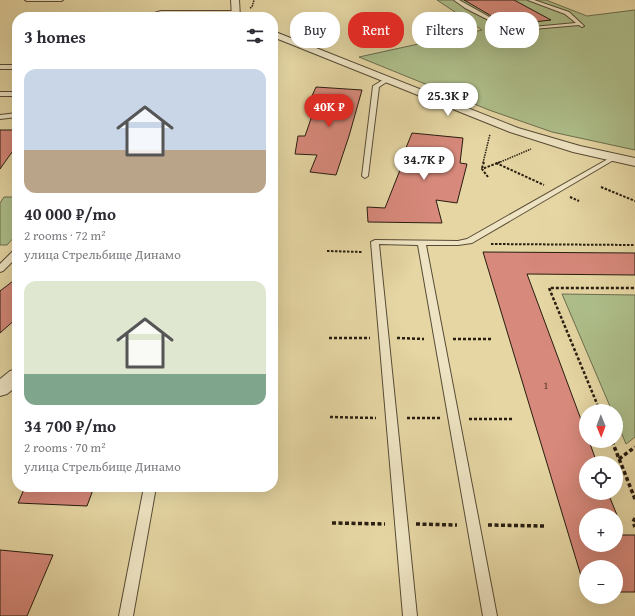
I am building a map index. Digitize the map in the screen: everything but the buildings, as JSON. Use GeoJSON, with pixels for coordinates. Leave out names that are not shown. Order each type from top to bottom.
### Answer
{"type":"FeatureCollection","features":[{"type":"Feature","properties":{"kind":"street"},"geometry":{"type":"LineString","coordinates":[[235,0],[236,12]]}},
{"type":"Feature","properties":{"kind":"street"},"geometry":{"type":"LineString","coordinates":[[278,36],[514,130],[545,140],[635,162]]}},
{"type":"Feature","properties":{"kind":"street"},"geometry":{"type":"LineString","coordinates":[[0,389],[12,380]]}},
{"type":"Feature","properties":{"kind":"lane"},"geometry":{"type":"LineString","coordinates":[[27,0],[62,0]]}},
{"type":"Feature","properties":{"kind":"lane"},"geometry":{"type":"LineString","coordinates":[[456,0],[466,7],[510,30],[582,26],[567,13],[530,0]]}},
{"type":"Feature","properties":{"kind":"lane"},"geometry":{"type":"LineString","coordinates":[[0,68],[12,67]]}},
{"type":"Feature","properties":{"kind":"lane"},"geometry":{"type":"LineString","coordinates":[[365,176],[376,86],[386,80]]}},
{"type":"Feature","properties":{"kind":"lane"},"geometry":{"type":"LineString","coordinates":[[0,94],[12,94]]}},
{"type":"Feature","properties":{"kind":"lane"},"geometry":{"type":"LineString","coordinates":[[0,117],[12,116]]}},
{"type":"Feature","properties":{"kind":"lane"},"geometry":{"type":"LineString","coordinates":[[410,616],[376,242],[469,241],[615,158]]}},
{"type":"Feature","properties":{"kind":"lane"},"geometry":{"type":"LineString","coordinates":[[421,242],[490,616]]}},
{"type":"Feature","properties":{"kind":"lane"},"geometry":{"type":"LineString","coordinates":[[0,269],[12,257]]}},
{"type":"Feature","properties":{"kind":"lane"},"geometry":{"type":"LineString","coordinates":[[126,616],[149,492]]}},
{"type":"Feature","properties":{"kind":"path"},"geometry":{"type":"LineString","coordinates":[[488,177],[482,169],[491,130]]}},
{"type":"Feature","properties":{"kind":"path"},"geometry":{"type":"LineString","coordinates":[[482,169],[537,147]]}},
{"type":"Feature","properties":{"kind":"path"},"geometry":{"type":"LineString","coordinates":[[496,163],[578,201]]}},
{"type":"Feature","properties":{"kind":"path"},"geometry":{"type":"LineString","coordinates":[[601,187],[635,202]]}},
{"type":"Feature","properties":{"kind":"path"},"geometry":{"type":"LineString","coordinates":[[489,244],[635,245]]}},
{"type":"Feature","properties":{"kind":"path"},"geometry":{"type":"LineString","coordinates":[[597,404],[550,288],[635,288]]}},
{"type":"Feature","properties":{"kind":"path"},"geometry":{"type":"LineString","coordinates":[[329,338],[493,339]]}},
{"type":"Feature","properties":{"kind":"path"},"geometry":{"type":"LineString","coordinates":[[330,417],[514,419]]}},
{"type":"Feature","properties":{"kind":"path"},"geometry":{"type":"LineString","coordinates":[[623,456],[635,447]]}},
{"type":"Feature","properties":{"kind":"path"},"geometry":{"type":"LineString","coordinates":[[623,469],[635,499]]}},
{"type":"Feature","properties":{"kind":"path"},"geometry":{"type":"LineString","coordinates":[[635,518],[633,522],[635,527]]}},
{"type":"Feature","properties":{"kind":"path"},"geometry":{"type":"LineString","coordinates":[[332,523],[544,526]]}},
{"type":"Feature","properties":{"kind":"green space"},"geometry":{"type":"Polygon","coordinates":[[[437,0],[546,0],[587,16],[635,10],[635,150],[552,132],[489,110],[359,57],[412,45],[412,48],[477,48],[477,31],[482,30],[477,27],[477,12],[455,12],[437,0]]]}},
{"type":"Feature","properties":{"kind":"green space"},"geometry":{"type":"Polygon","coordinates":[[[4,197],[12,197],[12,240],[7,245],[0,245],[0,203],[4,197]]]}},
{"type":"Feature","properties":{"kind":"green space"},"geometry":{"type":"Polygon","coordinates":[[[562,294],[635,295],[635,437],[626,444],[623,437],[623,404],[609,404],[562,294]]]}}]}
